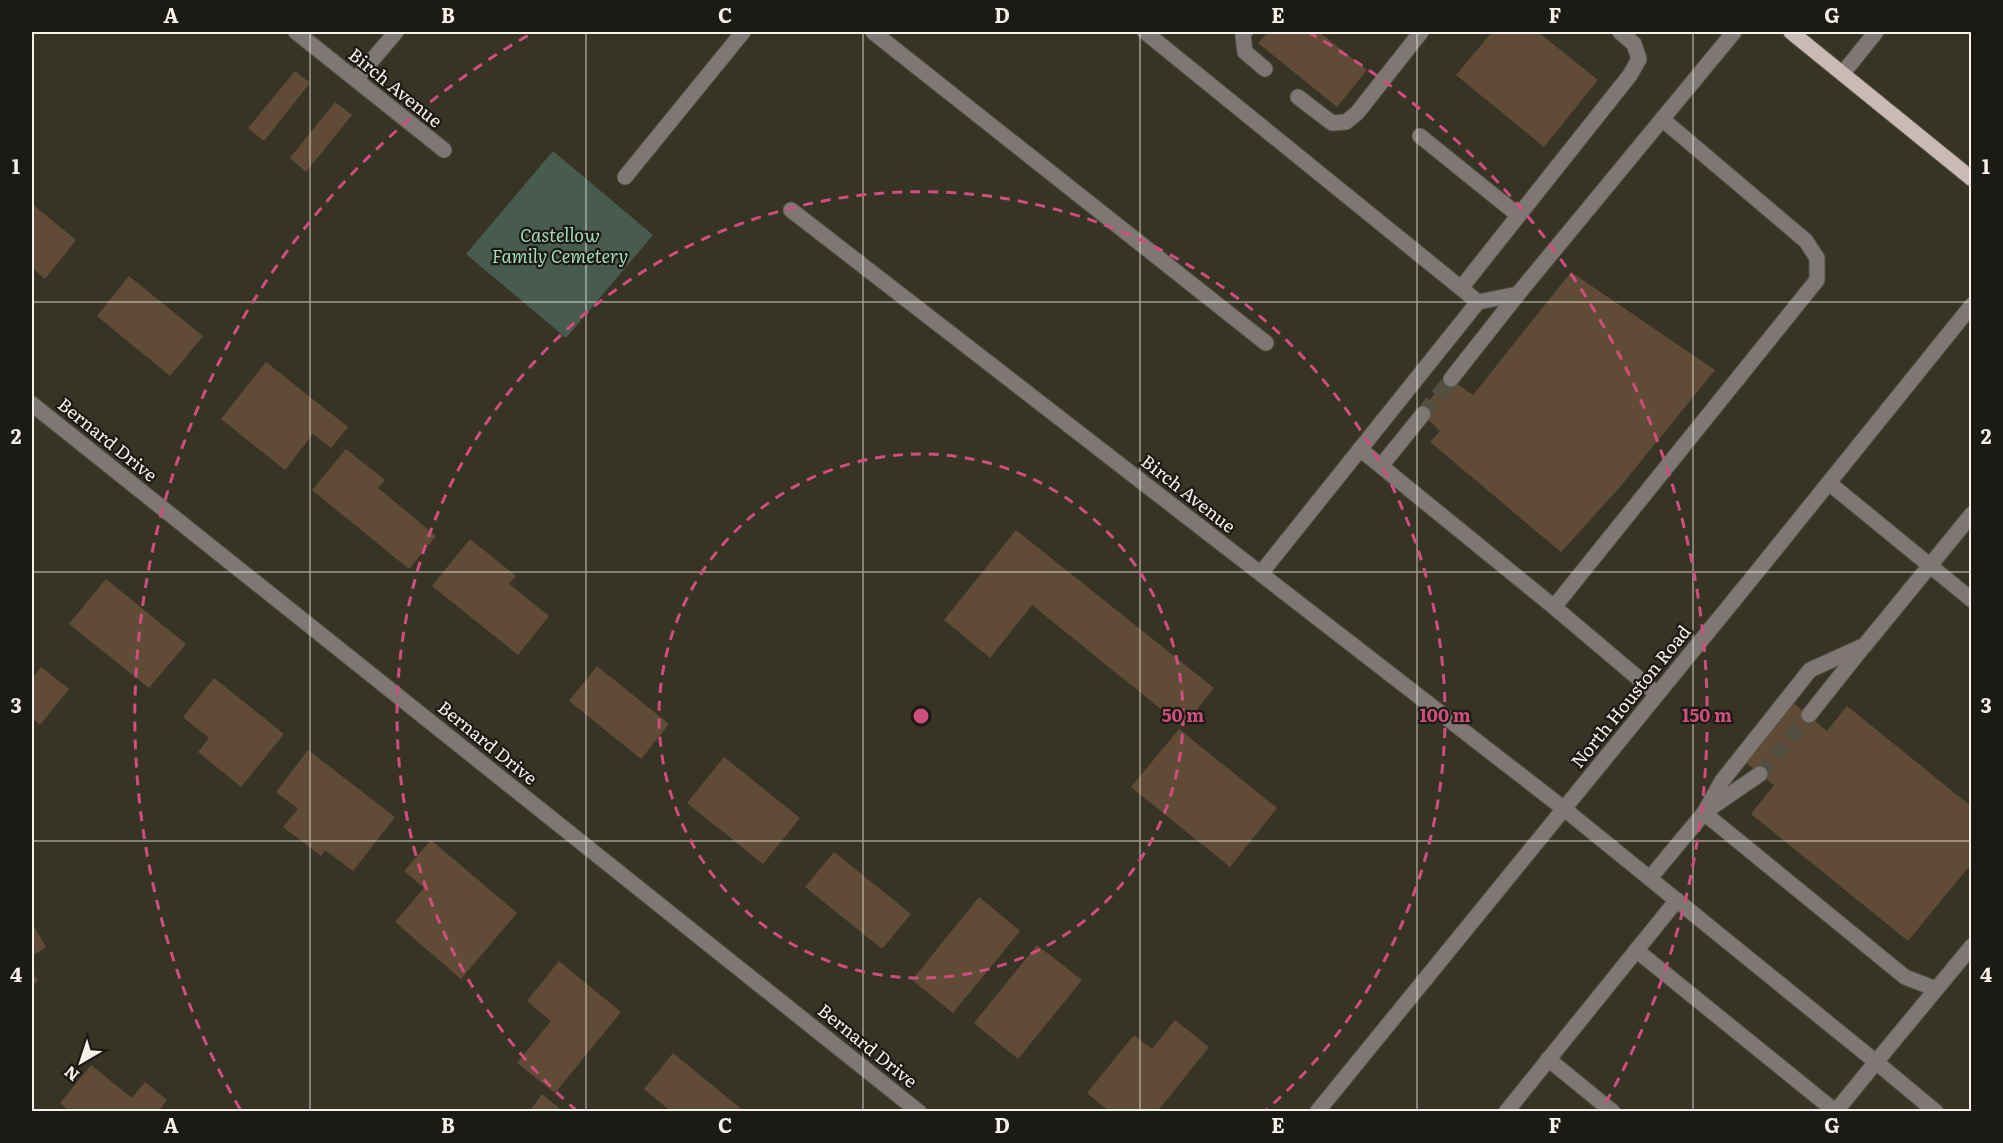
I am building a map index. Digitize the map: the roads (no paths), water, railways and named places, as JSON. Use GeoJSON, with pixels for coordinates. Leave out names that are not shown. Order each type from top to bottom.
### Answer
{"type":"FeatureCollection","features":[{"type":"Feature","properties":{"kind":"main road"},"geometry":{"type":"LineString","coordinates":[[1791,32],[1971,179]]}},
{"type":"Feature","properties":{"kind":"street","name":"Birch Avenue"},"geometry":{"type":"LineString","coordinates":[[296,32],[444,150]]}},
{"type":"Feature","properties":{"kind":"street"},"geometry":{"type":"LineString","coordinates":[[356,80],[396,32]]}},
{"type":"Feature","properties":{"kind":"street"},"geometry":{"type":"LineString","coordinates":[[625,177],[743,32]]}},
{"type":"Feature","properties":{"kind":"street"},"geometry":{"type":"LineString","coordinates":[[873,32],[1266,343]]}},
{"type":"Feature","properties":{"kind":"street"},"geometry":{"type":"LineString","coordinates":[[1146,32],[1478,302]]}},
{"type":"Feature","properties":{"kind":"street"},"geometry":{"type":"LineString","coordinates":[[1245,32],[1243,36],[1245,52],[1265,69]]}},
{"type":"Feature","properties":{"kind":"street"},"geometry":{"type":"LineString","coordinates":[[1298,97],[1332,123],[1346,122],[1357,113],[1421,32]]}},
{"type":"Feature","properties":{"kind":"street"},"geometry":{"type":"LineString","coordinates":[[1461,288],[1630,75],[1639,59],[1634,44],[1620,32]]}},
{"type":"Feature","properties":{"kind":"street"},"geometry":{"type":"LineString","coordinates":[[1451,379],[1518,294],[1734,32]]}},
{"type":"Feature","properties":{"kind":"street"},"geometry":{"type":"LineString","coordinates":[[1843,73],[1876,32]]}},
{"type":"Feature","properties":{"kind":"street"},"geometry":{"type":"LineString","coordinates":[[1554,607],[1816,280],[1817,258],[1806,241],[1662,119]]}},
{"type":"Feature","properties":{"kind":"street"},"geometry":{"type":"LineString","coordinates":[[1420,136],[1518,215]]}},
{"type":"Feature","properties":{"kind":"street","name":"Birch Avenue"},"geometry":{"type":"LineString","coordinates":[[791,210],[1563,808],[1936,1112]]}},
{"type":"Feature","properties":{"kind":"street"},"geometry":{"type":"LineString","coordinates":[[1261,573],[1478,302],[1518,294]]}},
{"type":"Feature","properties":{"kind":"street","name":"North Houston Road"},"geometry":{"type":"LineString","coordinates":[[1317,1112],[1971,305]]}},
{"type":"Feature","properties":{"kind":"street","name":"Bernard Drive"},"geometry":{"type":"LineString","coordinates":[[32,404],[919,1112]]}},
{"type":"Feature","properties":{"kind":"street"},"geometry":{"type":"LineString","coordinates":[[1381,466],[1423,414]]}},
{"type":"Feature","properties":{"kind":"street"},"geometry":{"type":"LineString","coordinates":[[1360,449],[1657,694]]}},
{"type":"Feature","properties":{"kind":"street"},"geometry":{"type":"LineString","coordinates":[[1829,483],[1971,600]]}},
{"type":"Feature","properties":{"kind":"street"},"geometry":{"type":"LineString","coordinates":[[1809,715],[1971,514]]}},
{"type":"Feature","properties":{"kind":"street"},"geometry":{"type":"LineString","coordinates":[[1650,878],[1704,813],[1722,781],[1810,670],[1865,645]]}},
{"type":"Feature","properties":{"kind":"street"},"geometry":{"type":"LineString","coordinates":[[1704,813],[1760,774]]}},
{"type":"Feature","properties":{"kind":"street"},"geometry":{"type":"LineString","coordinates":[[1704,813],[1905,977],[1936,988]]}},
{"type":"Feature","properties":{"kind":"street"},"geometry":{"type":"LineString","coordinates":[[1506,1112],[1677,900]]}},
{"type":"Feature","properties":{"kind":"street"},"geometry":{"type":"LineString","coordinates":[[1636,950],[1836,1111],[1971,946]]}},
{"type":"Feature","properties":{"kind":"street"},"geometry":{"type":"LineString","coordinates":[[1548,1059],[1613,1112]]}},
{"type":"Feature","properties":{"kind":"tunnel"},"geometry":{"type":"LineString","coordinates":[[1423,414],[1451,379]]}},
{"type":"Feature","properties":{"kind":"tunnel"},"geometry":{"type":"LineString","coordinates":[[1760,774],[1809,715]]}},
{"type":"Feature","properties":{"kind":"park label","name":"Castellow Family Cemetery"},"geometry":{"type":"Point","coordinates":[560,244]}}]}
